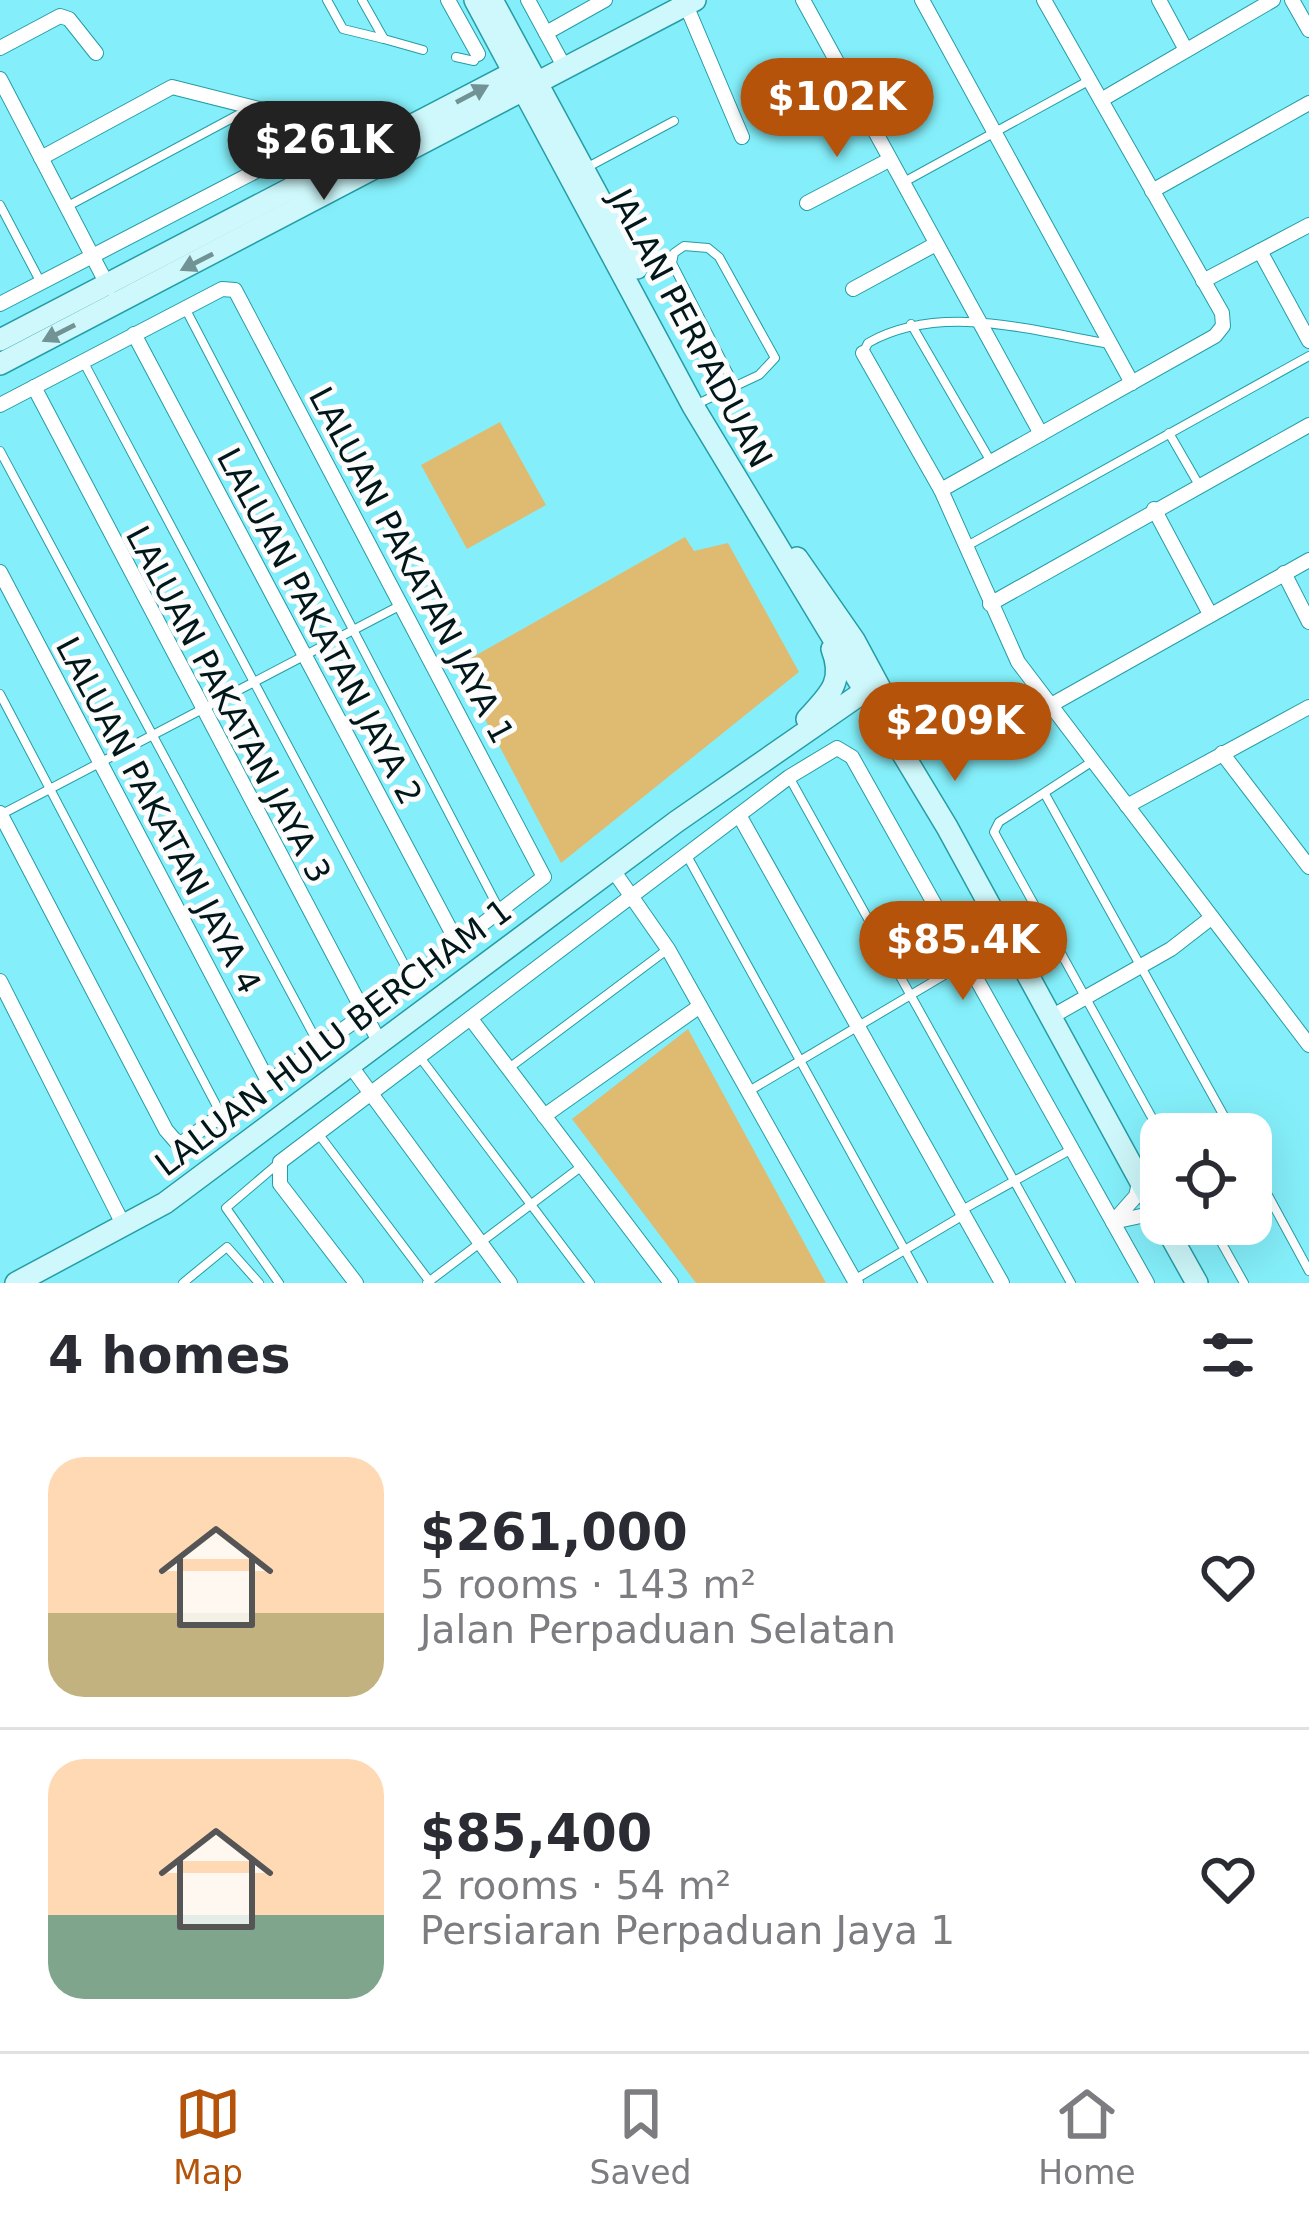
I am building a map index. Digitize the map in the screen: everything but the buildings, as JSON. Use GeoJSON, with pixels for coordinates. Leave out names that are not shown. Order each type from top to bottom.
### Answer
{"type":"FeatureCollection","features":[{"type":"Feature","properties":{"kind":"street"},"geometry":{"type":"LineString","coordinates":[[448,0],[478,54]]}},
{"type":"Feature","properties":{"kind":"street","name":"JALAN PERPADUAN"},"geometry":{"type":"LineString","coordinates":[[475,0],[527,78]]}},
{"type":"Feature","properties":{"kind":"street","name":"JALAN PERPADUAN"},"geometry":{"type":"LineString","coordinates":[[492,0],[627,279],[864,684]]}},
{"type":"Feature","properties":{"kind":"street"},"geometry":{"type":"LineString","coordinates":[[528,0],[566,70]]}},
{"type":"Feature","properties":{"kind":"street"},"geometry":{"type":"LineString","coordinates":[[803,0],[1041,434]]}},
{"type":"Feature","properties":{"kind":"street"},"geometry":{"type":"LineString","coordinates":[[922,0],[1132,383]]}},
{"type":"Feature","properties":{"kind":"street"},"geometry":{"type":"LineString","coordinates":[[941,490],[1220,332],[1224,319],[1044,0]]}},
{"type":"Feature","properties":{"kind":"street"},"geometry":{"type":"LineString","coordinates":[[1159,0],[1186,50]]}},
{"type":"Feature","properties":{"kind":"street"},"geometry":{"type":"LineString","coordinates":[[1101,100],[1273,0]]}},
{"type":"Feature","properties":{"kind":"street"},"geometry":{"type":"LineString","coordinates":[[1292,0],[1309,30]]}},
{"type":"Feature","properties":{"kind":"street"},"geometry":{"type":"LineString","coordinates":[[546,33],[600,1]]}},
{"type":"Feature","properties":{"kind":"street"},"geometry":{"type":"LineString","coordinates":[[0,364],[112,294],[527,78],[566,70],[690,3],[742,137]]}},
{"type":"Feature","properties":{"kind":"street"},"geometry":{"type":"LineString","coordinates":[[0,48],[60,16],[96,53]]}},
{"type":"Feature","properties":{"kind":"street"},"geometry":{"type":"LineString","coordinates":[[527,78],[625,244],[700,403]]}},
{"type":"Feature","properties":{"kind":"street"},"geometry":{"type":"LineString","coordinates":[[0,79],[112,294]]}},
{"type":"Feature","properties":{"kind":"street"},"geometry":{"type":"LineString","coordinates":[[0,304],[312,142],[318,130],[308,121],[172,87],[41,158]]}},
{"type":"Feature","properties":{"kind":"street"},"geometry":{"type":"LineString","coordinates":[[1152,190],[1309,103]]}},
{"type":"Feature","properties":{"kind":"street"},"geometry":{"type":"LineString","coordinates":[[807,203],[889,160]]}},
{"type":"Feature","properties":{"kind":"street"},"geometry":{"type":"LineString","coordinates":[[1203,281],[1309,225]]}},
{"type":"Feature","properties":{"kind":"street"},"geometry":{"type":"LineString","coordinates":[[625,244],[632,267],[627,279]]}},
{"type":"Feature","properties":{"kind":"street"},"geometry":{"type":"LineString","coordinates":[[853,289],[936,244]]}},
{"type":"Feature","properties":{"kind":"street"},"geometry":{"type":"LineString","coordinates":[[1260,251],[1309,341]]}},
{"type":"Feature","properties":{"kind":"street","name":"LALUAN PAKATAN JAYA 1"},"geometry":{"type":"LineString","coordinates":[[184,308],[226,287],[235,290],[527,839],[544,877],[501,912]]}},
{"type":"Feature","properties":{"kind":"street"},"geometry":{"type":"LineString","coordinates":[[0,340],[112,294]]}},
{"type":"Feature","properties":{"kind":"street"},"geometry":{"type":"LineString","coordinates":[[0,405],[184,308]]}},
{"type":"Feature","properties":{"kind":"street","name":"LALUAN PAKATAN JAYA 2"},"geometry":{"type":"LineString","coordinates":[[134,334],[458,944]]}},
{"type":"Feature","properties":{"kind":"street"},"geometry":{"type":"LineString","coordinates":[[863,353],[941,490],[1004,638],[1309,1045]]}},
{"type":"Feature","properties":{"kind":"street","name":"LALUAN PAKATAN JAYA 3"},"geometry":{"type":"LineString","coordinates":[[34,387],[380,1043]]}},
{"type":"Feature","properties":{"kind":"street"},"geometry":{"type":"LineString","coordinates":[[990,604],[1309,425]]}},
{"type":"Feature","properties":{"kind":"street"},"geometry":{"type":"LineString","coordinates":[[1154,509],[1210,614]]}},
{"type":"Feature","properties":{"kind":"street"},"geometry":{"type":"LineString","coordinates":[[1051,705],[1309,560]]}},
{"type":"Feature","properties":{"kind":"street","name":"LALUAN PAKATAN JAYA 4"},"geometry":{"type":"LineString","coordinates":[[0,572],[269,1083]]}},
{"type":"Feature","properties":{"kind":"street"},"geometry":{"type":"LineString","coordinates":[[1284,573],[1309,622]]}},
{"type":"Feature","properties":{"kind":"street"},"geometry":{"type":"LineString","coordinates":[[804,582],[854,640],[1139,1179],[1136,1196],[1113,1222]]}},
{"type":"Feature","properties":{"kind":"street"},"geometry":{"type":"LineString","coordinates":[[804,582],[838,666],[835,689],[804,728]]}},
{"type":"Feature","properties":{"kind":"street"},"geometry":{"type":"LineString","coordinates":[[864,684],[900,725]]}},
{"type":"Feature","properties":{"kind":"street"},"geometry":{"type":"LineString","coordinates":[[864,684],[994,906]]}},
{"type":"Feature","properties":{"kind":"street","name":"LALUAN HULU BERCHAM 1"},"geometry":{"type":"LineString","coordinates":[[16,1283],[165,1204],[864,684]]}},
{"type":"Feature","properties":{"kind":"street"},"geometry":{"type":"LineString","coordinates":[[1127,806],[1309,707]]}},
{"type":"Feature","properties":{"kind":"street"},"geometry":{"type":"LineString","coordinates":[[804,728],[847,714],[868,715],[880,722],[917,776]]}},
{"type":"Feature","properties":{"kind":"street"},"geometry":{"type":"LineString","coordinates":[[356,1283],[278,1178],[280,1162],[831,748],[849,752],[1147,1283]]}},
{"type":"Feature","properties":{"kind":"street"},"geometry":{"type":"LineString","coordinates":[[1222,753],[1309,867]]}},
{"type":"Feature","properties":{"kind":"street"},"geometry":{"type":"LineString","coordinates":[[0,813],[166,1130],[174,1142],[184,1144],[501,912]]}},
{"type":"Feature","properties":{"kind":"street"},"geometry":{"type":"LineString","coordinates":[[739,815],[1002,1283]]}},
{"type":"Feature","properties":{"kind":"street"},"geometry":{"type":"LineString","coordinates":[[613,869],[668,949],[855,1282]]}},
{"type":"Feature","properties":{"kind":"street"},"geometry":{"type":"LineString","coordinates":[[951,929],[994,906]]}},
{"type":"Feature","properties":{"kind":"street"},"geometry":{"type":"LineString","coordinates":[[1054,1016],[1139,968],[1211,919]]}},
{"type":"Feature","properties":{"kind":"street"},"geometry":{"type":"LineString","coordinates":[[0,981],[124,1226]]}},
{"type":"Feature","properties":{"kind":"street"},"geometry":{"type":"LineString","coordinates":[[544,1116],[700,1006]]}},
{"type":"Feature","properties":{"kind":"street"},"geometry":{"type":"LineString","coordinates":[[1054,1016],[1140,1166]]}},
{"type":"Feature","properties":{"kind":"street"},"geometry":{"type":"LineString","coordinates":[[471,1019],[670,1283]]}},
{"type":"Feature","properties":{"kind":"street"},"geometry":{"type":"LineString","coordinates":[[350,1065],[510,1283]]}},
{"type":"Feature","properties":{"kind":"street"},"geometry":{"type":"LineString","coordinates":[[1113,1222],[1140,1216]]}},
{"type":"Feature","properties":{"kind":"street"},"geometry":{"type":"LineString","coordinates":[[1179,1245],[1201,1283]]}},
{"type":"Feature","properties":{"kind":"lane"},"geometry":{"type":"LineString","coordinates":[[327,0],[343,29],[422,50]]}},
{"type":"Feature","properties":{"kind":"lane"},"geometry":{"type":"LineString","coordinates":[[362,0],[384,39]]}},
{"type":"Feature","properties":{"kind":"lane"},"geometry":{"type":"LineString","coordinates":[[456,57],[474,61],[478,54]]}},
{"type":"Feature","properties":{"kind":"lane"},"geometry":{"type":"LineString","coordinates":[[902,183],[1090,80]]}},
{"type":"Feature","properties":{"kind":"lane"},"geometry":{"type":"LineString","coordinates":[[67,206],[253,107]]}},
{"type":"Feature","properties":{"kind":"lane"},"geometry":{"type":"LineString","coordinates":[[584,168],[674,121]]}},
{"type":"Feature","properties":{"kind":"lane"},"geometry":{"type":"LineString","coordinates":[[0,205],[41,282]]}},
{"type":"Feature","properties":{"kind":"lane"},"geometry":{"type":"LineString","coordinates":[[700,403],[773,365],[773,353],[719,257],[708,248],[684,246],[674,253],[672,263],[734,384]]}},
{"type":"Feature","properties":{"kind":"lane"},"geometry":{"type":"LineString","coordinates":[[184,308],[501,912]]}},
{"type":"Feature","properties":{"kind":"lane"},"geometry":{"type":"LineString","coordinates":[[863,353],[868,343],[911,325],[980,322],[1111,344]]}},
{"type":"Feature","properties":{"kind":"lane"},"geometry":{"type":"LineString","coordinates":[[911,325],[991,461]]}},
{"type":"Feature","properties":{"kind":"lane"},"geometry":{"type":"LineString","coordinates":[[966,547],[1309,356]]}},
{"type":"Feature","properties":{"kind":"lane"},"geometry":{"type":"LineString","coordinates":[[83,361],[411,979]]}},
{"type":"Feature","properties":{"kind":"lane"},"geometry":{"type":"LineString","coordinates":[[1169,433],[1199,485]]}},
{"type":"Feature","properties":{"kind":"lane"},"geometry":{"type":"LineString","coordinates":[[0,452],[320,1046]]}},
{"type":"Feature","properties":{"kind":"lane"},"geometry":{"type":"LineString","coordinates":[[0,813],[403,604]]}},
{"type":"Feature","properties":{"kind":"lane"},"geometry":{"type":"LineString","coordinates":[[0,694],[222,1118]]}},
{"type":"Feature","properties":{"kind":"lane"},"geometry":{"type":"LineString","coordinates":[[1093,761],[1046,796],[999,822],[994,832],[1149,1113]]}},
{"type":"Feature","properties":{"kind":"lane"},"geometry":{"type":"LineString","coordinates":[[789,777],[1071,1283]]}},
{"type":"Feature","properties":{"kind":"lane"},"geometry":{"type":"LineString","coordinates":[[1046,796],[1222,1113]]}},
{"type":"Feature","properties":{"kind":"lane"},"geometry":{"type":"LineString","coordinates":[[686,854],[923,1283]]}},
{"type":"Feature","properties":{"kind":"lane"},"geometry":{"type":"LineString","coordinates":[[508,1070],[668,949]]}},
{"type":"Feature","properties":{"kind":"lane"},"geometry":{"type":"LineString","coordinates":[[748,1092],[968,961]]}},
{"type":"Feature","properties":{"kind":"lane"},"geometry":{"type":"LineString","coordinates":[[419,1056],[590,1283]]}},
{"type":"Feature","properties":{"kind":"lane"},"geometry":{"type":"LineString","coordinates":[[317,1132],[429,1282],[582,1166]]}},
{"type":"Feature","properties":{"kind":"lane"},"geometry":{"type":"LineString","coordinates":[[855,1282],[1072,1149]]}},
{"type":"Feature","properties":{"kind":"lane"},"geometry":{"type":"LineString","coordinates":[[279,1283],[229,1217],[230,1200],[280,1162]]}},
{"type":"Feature","properties":{"kind":"lane"},"geometry":{"type":"LineString","coordinates":[[1272,1203],[1309,1271]]}},
{"type":"Feature","properties":{"kind":"lane"},"geometry":{"type":"LineString","coordinates":[[1223,1245],[1244,1283]]}},
{"type":"Feature","properties":{"kind":"lane"},"geometry":{"type":"LineString","coordinates":[[183,1283],[226,1247],[259,1283]]}},
{"type":"Feature","properties":{"kind":"shaded area"},"geometry":{"type":"Polygon","coordinates":[[[500,422],[546,505],[467,549],[421,465],[500,422]]]}},
{"type":"Feature","properties":{"kind":"shaded area"},"geometry":{"type":"Polygon","coordinates":[[[685,537],[694,551],[728,543],[799,672],[561,863],[457,666],[685,537]]]}},
{"type":"Feature","properties":{"kind":"shaded area"},"geometry":{"type":"Polygon","coordinates":[[[688,1029],[826,1283],[696,1283],[572,1119],[688,1029]]]}}]}
